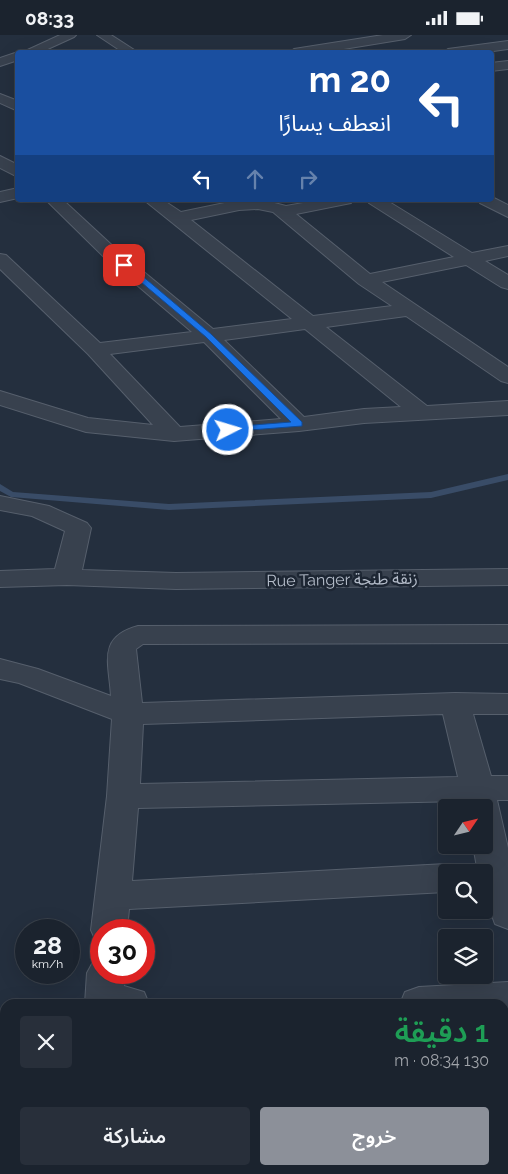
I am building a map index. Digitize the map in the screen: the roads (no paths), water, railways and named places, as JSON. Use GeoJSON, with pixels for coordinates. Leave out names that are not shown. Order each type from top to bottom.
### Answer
{"type":"FeatureCollection","features":[{"type":"Feature","properties":{"kind":"street"},"geometry":{"type":"LineString","coordinates":[[51,49],[70,35]]}},
{"type":"Feature","properties":{"kind":"street"},"geometry":{"type":"LineString","coordinates":[[103,35],[129,50]]}},
{"type":"Feature","properties":{"kind":"street"},"geometry":{"type":"LineString","coordinates":[[312,50],[405,35]]}},
{"type":"Feature","properties":{"kind":"street"},"geometry":{"type":"LineString","coordinates":[[490,35],[508,44]]}},
{"type":"Feature","properties":{"kind":"street"},"geometry":{"type":"LineString","coordinates":[[468,50],[508,44]]}},
{"type":"Feature","properties":{"kind":"street"},"geometry":{"type":"LineString","coordinates":[[2,60],[15,57]]}},
{"type":"Feature","properties":{"kind":"street"},"geometry":{"type":"LineString","coordinates":[[494,67],[508,65]]}},
{"type":"Feature","properties":{"kind":"street"},"geometry":{"type":"LineString","coordinates":[[3,92],[15,104]]}},
{"type":"Feature","properties":{"kind":"street"},"geometry":{"type":"LineString","coordinates":[[0,109],[15,107]]}},
{"type":"Feature","properties":{"kind":"street"},"geometry":{"type":"LineString","coordinates":[[0,155],[15,152]]}},
{"type":"Feature","properties":{"kind":"street"},"geometry":{"type":"LineString","coordinates":[[0,161],[15,170]]}},
{"type":"Feature","properties":{"kind":"street"},"geometry":{"type":"LineString","coordinates":[[0,197],[15,194]]}},
{"type":"Feature","properties":{"kind":"street"},"geometry":{"type":"LineString","coordinates":[[56,202],[110,253],[208,336],[299,424]]}},
{"type":"Feature","properties":{"kind":"street"},"geometry":{"type":"LineString","coordinates":[[155,202],[178,218],[422,413]]}},
{"type":"Feature","properties":{"kind":"street"},"geometry":{"type":"LineString","coordinates":[[283,212],[335,202]]}},
{"type":"Feature","properties":{"kind":"street"},"geometry":{"type":"LineString","coordinates":[[378,202],[508,283]]}},
{"type":"Feature","properties":{"kind":"street"},"geometry":{"type":"LineString","coordinates":[[490,202],[508,212]]}},
{"type":"Feature","properties":{"kind":"street"},"geometry":{"type":"LineString","coordinates":[[178,218],[239,205],[267,205],[278,208],[366,280],[508,377]]}},
{"type":"Feature","properties":{"kind":"street"},"geometry":{"type":"LineString","coordinates":[[366,280],[508,251]]}},
{"type":"Feature","properties":{"kind":"street"},"geometry":{"type":"LineString","coordinates":[[0,259],[96,350],[174,434]]}},
{"type":"Feature","properties":{"kind":"street"},"geometry":{"type":"LineString","coordinates":[[96,350],[410,310]]}},
{"type":"Feature","properties":{"kind":"street"},"geometry":{"type":"LineString","coordinates":[[0,397],[86,425],[174,434],[299,424],[364,416],[508,408]]}},
{"type":"Feature","properties":{"kind":"street"},"geometry":{"type":"LineString","coordinates":[[0,503],[52,513],[78,528],[67,577]]}},
{"type":"Feature","properties":{"kind":"street","name":"Rue Tanger زنقة طنجة"},"geometry":{"type":"LineString","coordinates":[[0,579],[67,577],[176,581],[508,577]]}},
{"type":"Feature","properties":{"kind":"street"},"geometry":{"type":"LineString","coordinates":[[110,919],[123,796],[128,714],[122,649],[128,640],[138,635],[508,635]]}},
{"type":"Feature","properties":{"kind":"street"},"geometry":{"type":"LineString","coordinates":[[0,669],[28,676],[128,714],[455,703],[508,704]]}},
{"type":"Feature","properties":{"kind":"street"},"geometry":{"type":"LineString","coordinates":[[123,796],[488,799],[455,703]]}},
{"type":"Feature","properties":{"kind":"street"},"geometry":{"type":"LineString","coordinates":[[493,846],[496,875],[508,914]]}},
{"type":"Feature","properties":{"kind":"street"},"geometry":{"type":"LineString","coordinates":[[112,896],[438,877]]}},
{"type":"Feature","properties":{"kind":"waterway"},"geometry":{"type":"LineString","coordinates":[[0,487],[11,494],[169,507],[431,495],[508,477]]}}]}
